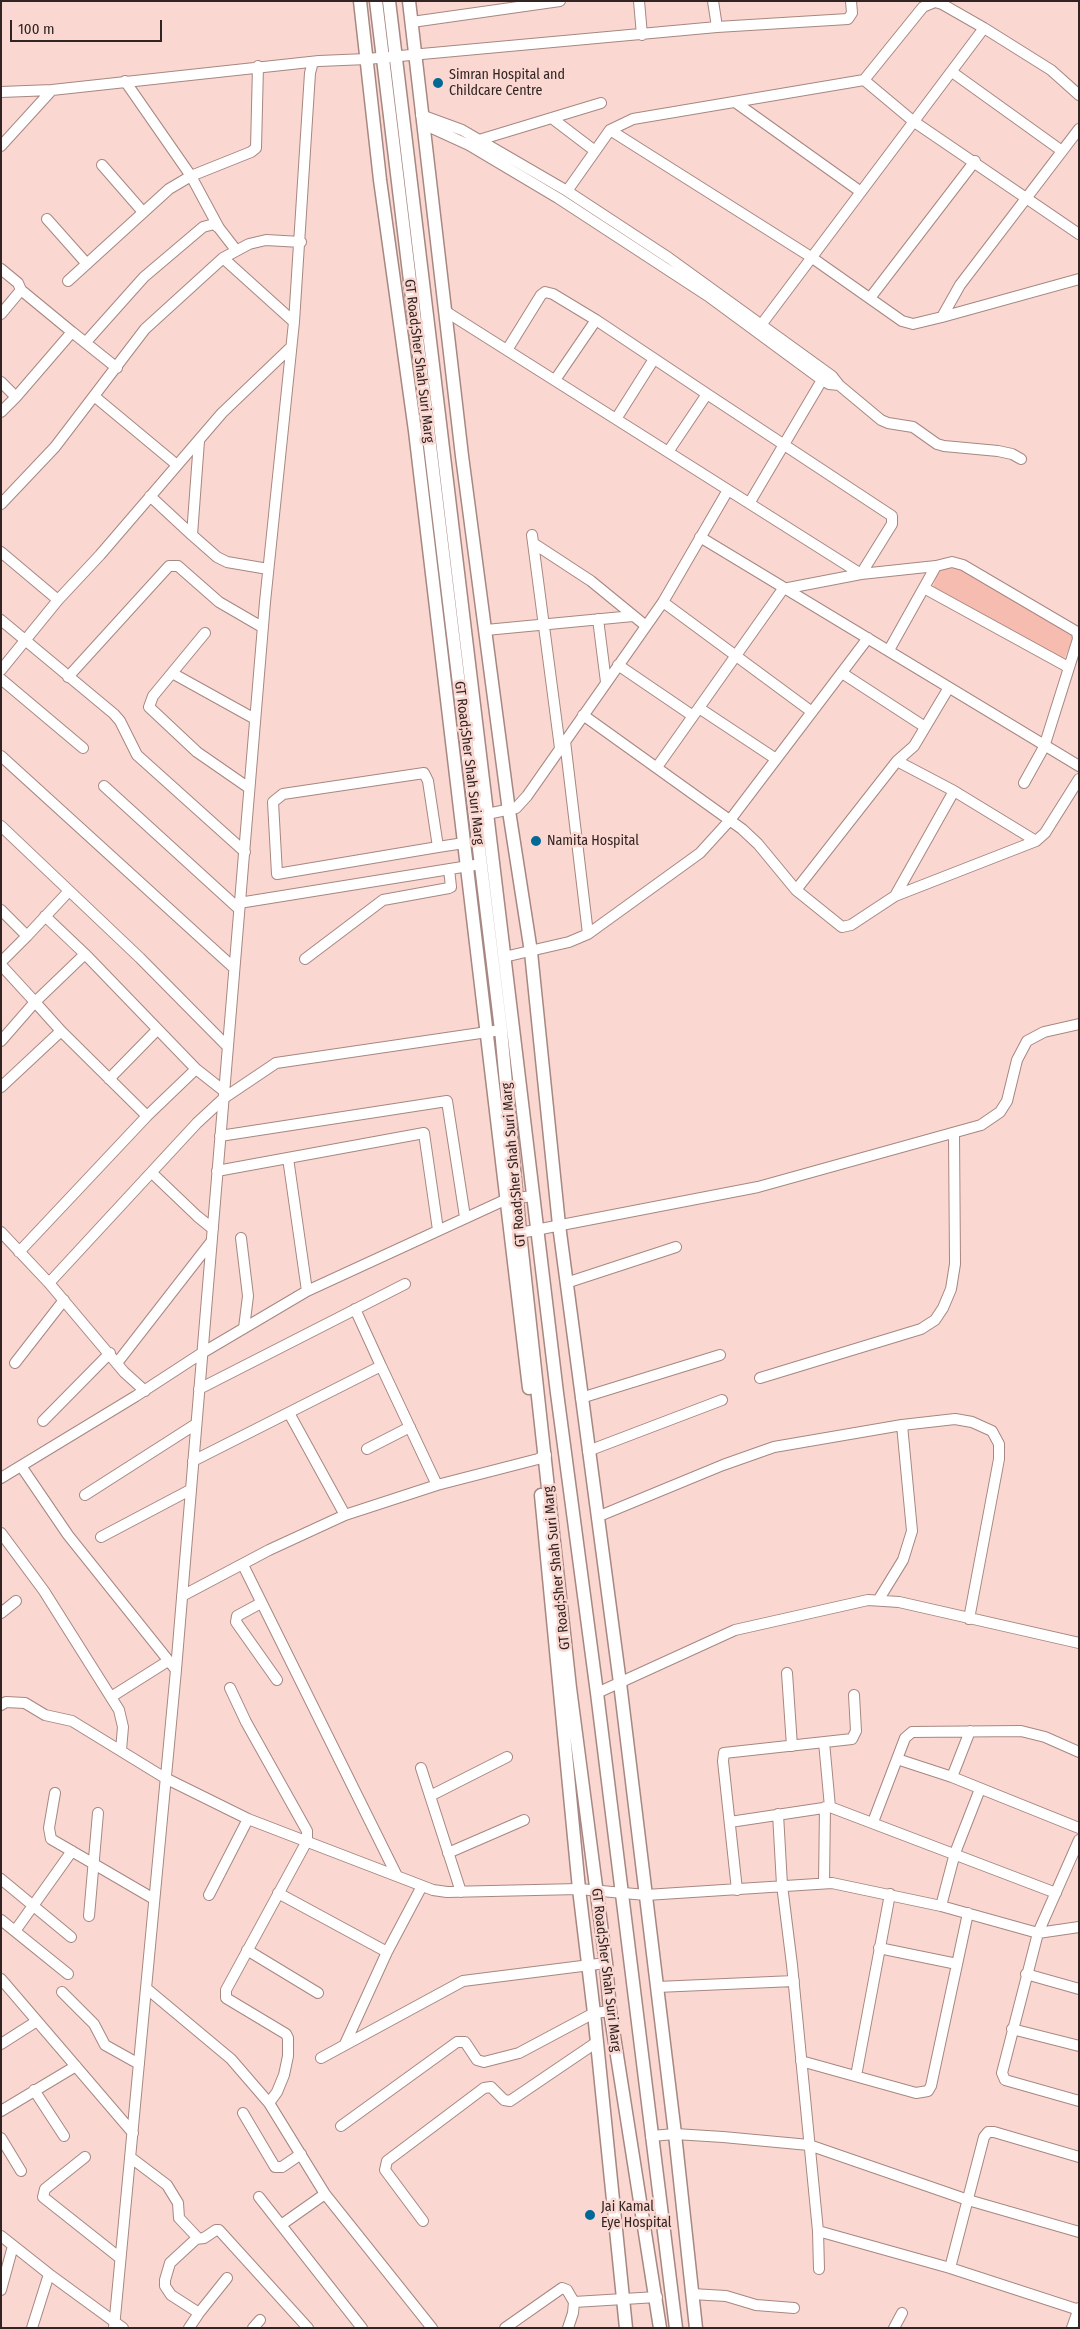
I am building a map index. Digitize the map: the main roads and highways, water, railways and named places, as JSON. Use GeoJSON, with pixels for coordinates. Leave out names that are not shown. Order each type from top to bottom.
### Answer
{"type":"FeatureCollection","features":[{"type":"Feature","properties":{"kind":"main road"},"geometry":{"type":"LineString","coordinates":[[360,1],[380,180],[415,431],[466,866],[512,1198],[542,1457],[578,1889],[594,2013],[626,2328]]}},
{"type":"Feature","properties":{"kind":"main road","name":"GT Road;Sher Shah Suri Marg"},"geometry":{"type":"LineString","coordinates":[[376,1],[502,1030],[512,1198],[520,1233],[542,1457],[570,1688],[606,1963],[610,2010],[657,2297],[660,2328]]}},
{"type":"Feature","properties":{"kind":"main road","name":"GT Road;Sher Shah Suri Marg"},"geometry":{"type":"LineString","coordinates":[[389,1],[537,1229],[676,2328]]}},
{"type":"Feature","properties":{"kind":"main road"},"geometry":{"type":"LineString","coordinates":[[409,1],[445,311],[509,811],[531,952],[558,1225],[620,1683],[675,2134],[696,2328]]}},
{"type":"Feature","properties":{"kind":"place","name":"Simran Hospital and Childcare Centre"},"geometry":{"type":"Point","coordinates":[438,83]}},
{"type":"Feature","properties":{"kind":"place","name":"Namita Hospital"},"geometry":{"type":"Point","coordinates":[536,841]}},
{"type":"Feature","properties":{"kind":"place","name":"Jai Kamal Eye Hospital"},"geometry":{"type":"Point","coordinates":[590,2215]}}]}
